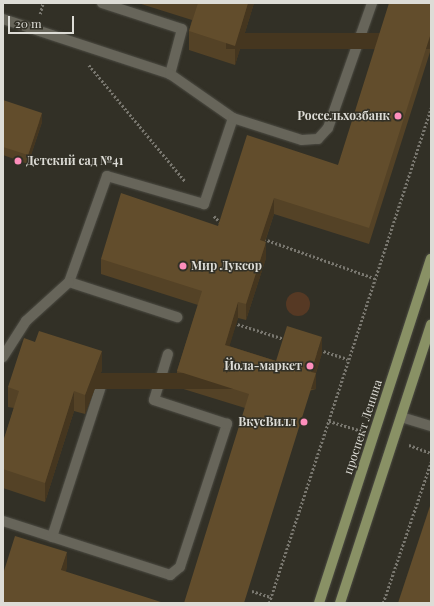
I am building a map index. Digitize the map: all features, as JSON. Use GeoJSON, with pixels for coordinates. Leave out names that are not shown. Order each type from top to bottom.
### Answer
{"type":"FeatureCollection","features":[{"type":"Feature","properties":{"kind":"main road","name":"проспект Ленина"},"geometry":{"type":"LineString","coordinates":[[319,603],[431,259]]}},
{"type":"Feature","properties":{"kind":"main road"},"geometry":{"type":"LineString","coordinates":[[340,603],[431,324]]}},
{"type":"Feature","properties":{"kind":"lane"},"geometry":{"type":"LineString","coordinates":[[102,3],[182,29],[170,74]]}},
{"type":"Feature","properties":{"kind":"lane"},"geometry":{"type":"LineString","coordinates":[[3,19],[170,74],[232,118],[302,140],[318,139],[328,128],[372,3]]}},
{"type":"Feature","properties":{"kind":"lane"},"geometry":{"type":"LineString","coordinates":[[3,356],[26,321],[69,282],[107,176],[204,204],[232,118]]}},
{"type":"Feature","properties":{"kind":"lane"},"geometry":{"type":"LineString","coordinates":[[69,282],[177,317]]}},
{"type":"Feature","properties":{"kind":"lane"},"geometry":{"type":"LineString","coordinates":[[3,520],[170,575],[180,567],[227,424],[154,400],[168,354]]}},
{"type":"Feature","properties":{"kind":"lane"},"geometry":{"type":"LineString","coordinates":[[52,537],[100,389]]}},
{"type":"Feature","properties":{"kind":"lane"},"geometry":{"type":"LineString","coordinates":[[401,417],[431,426]]}},
{"type":"Feature","properties":{"kind":"path"},"geometry":{"type":"LineString","coordinates":[[76,43],[81,56],[219,223],[227,225]]}},
{"type":"Feature","properties":{"kind":"path"},"geometry":{"type":"LineString","coordinates":[[269,603],[374,278],[431,108]]}},
{"type":"Feature","properties":{"kind":"path"},"geometry":{"type":"LineString","coordinates":[[256,236],[374,278]]}},
{"type":"Feature","properties":{"kind":"path"},"geometry":{"type":"LineString","coordinates":[[230,322],[290,340]]}},
{"type":"Feature","properties":{"kind":"path"},"geometry":{"type":"LineString","coordinates":[[312,347],[348,359]]}},
{"type":"Feature","properties":{"kind":"path"},"geometry":{"type":"LineString","coordinates":[[329,421],[360,430]]}},
{"type":"Feature","properties":{"kind":"path"},"geometry":{"type":"LineString","coordinates":[[404,444],[431,452]]}},
{"type":"Feature","properties":{"kind":"path"},"geometry":{"type":"LineString","coordinates":[[383,603],[431,462]]}},
{"type":"Feature","properties":{"kind":"path"},"geometry":{"type":"LineString","coordinates":[[252,591],[271,597]]}},
{"type":"Feature","properties":{"kind":"shaded area"},"geometry":{"type":"Polygon","coordinates":[[[293,292],[303,292],[310,299],[310,309],[303,316],[293,316],[286,309],[286,299],[293,292]]]}},
{"type":"Feature","properties":{"kind":"building"},"geometry":{"type":"Polygon","coordinates":[[[198,3],[248,3],[235,46],[189,31],[198,3]]]}},
{"type":"Feature","properties":{"kind":"building"},"geometry":{"type":"Polygon","coordinates":[[[389,3],[431,3],[431,33],[369,228],[274,198],[260,240],[266,242],[246,304],[238,302],[225,345],[276,361],[287,326],[322,337],[311,372],[316,373],[244,603],[184,603],[249,394],[177,371],[202,291],[101,259],[121,193],[218,226],[247,135],[338,165],[389,3]]]}},
{"type":"Feature","properties":{"kind":"building"},"geometry":{"type":"Polygon","coordinates":[[[3,100],[42,113],[28,155],[3,147],[3,100]]]}},
{"type":"Feature","properties":{"kind":"building"},"geometry":{"type":"Polygon","coordinates":[[[39,331],[102,351],[85,395],[74,391],[45,483],[3,469],[3,442],[19,391],[8,387],[24,338],[35,342],[39,331]]]}},
{"type":"Feature","properties":{"kind":"building"},"geometry":{"type":"Polygon","coordinates":[[[431,503],[431,603],[398,603],[431,503]]]}},
{"type":"Feature","properties":{"kind":"building"},"geometry":{"type":"Polygon","coordinates":[[[15,536],[67,552],[61,570],[164,603],[3,603],[3,574],[15,536]]]}},
{"type":"Feature","properties":{"kind":"place","name":"Россельхозбанк"},"geometry":{"type":"Point","coordinates":[398,116]}},
{"type":"Feature","properties":{"kind":"place","name":"Детский сад №41"},"geometry":{"type":"Point","coordinates":[18,161]}},
{"type":"Feature","properties":{"kind":"place","name":"Мир Луксор"},"geometry":{"type":"Point","coordinates":[183,266]}},
{"type":"Feature","properties":{"kind":"place","name":"Йола-маркет"},"geometry":{"type":"Point","coordinates":[310,366]}},
{"type":"Feature","properties":{"kind":"place","name":"ВкусВилл"},"geometry":{"type":"Point","coordinates":[304,422]}}]}
